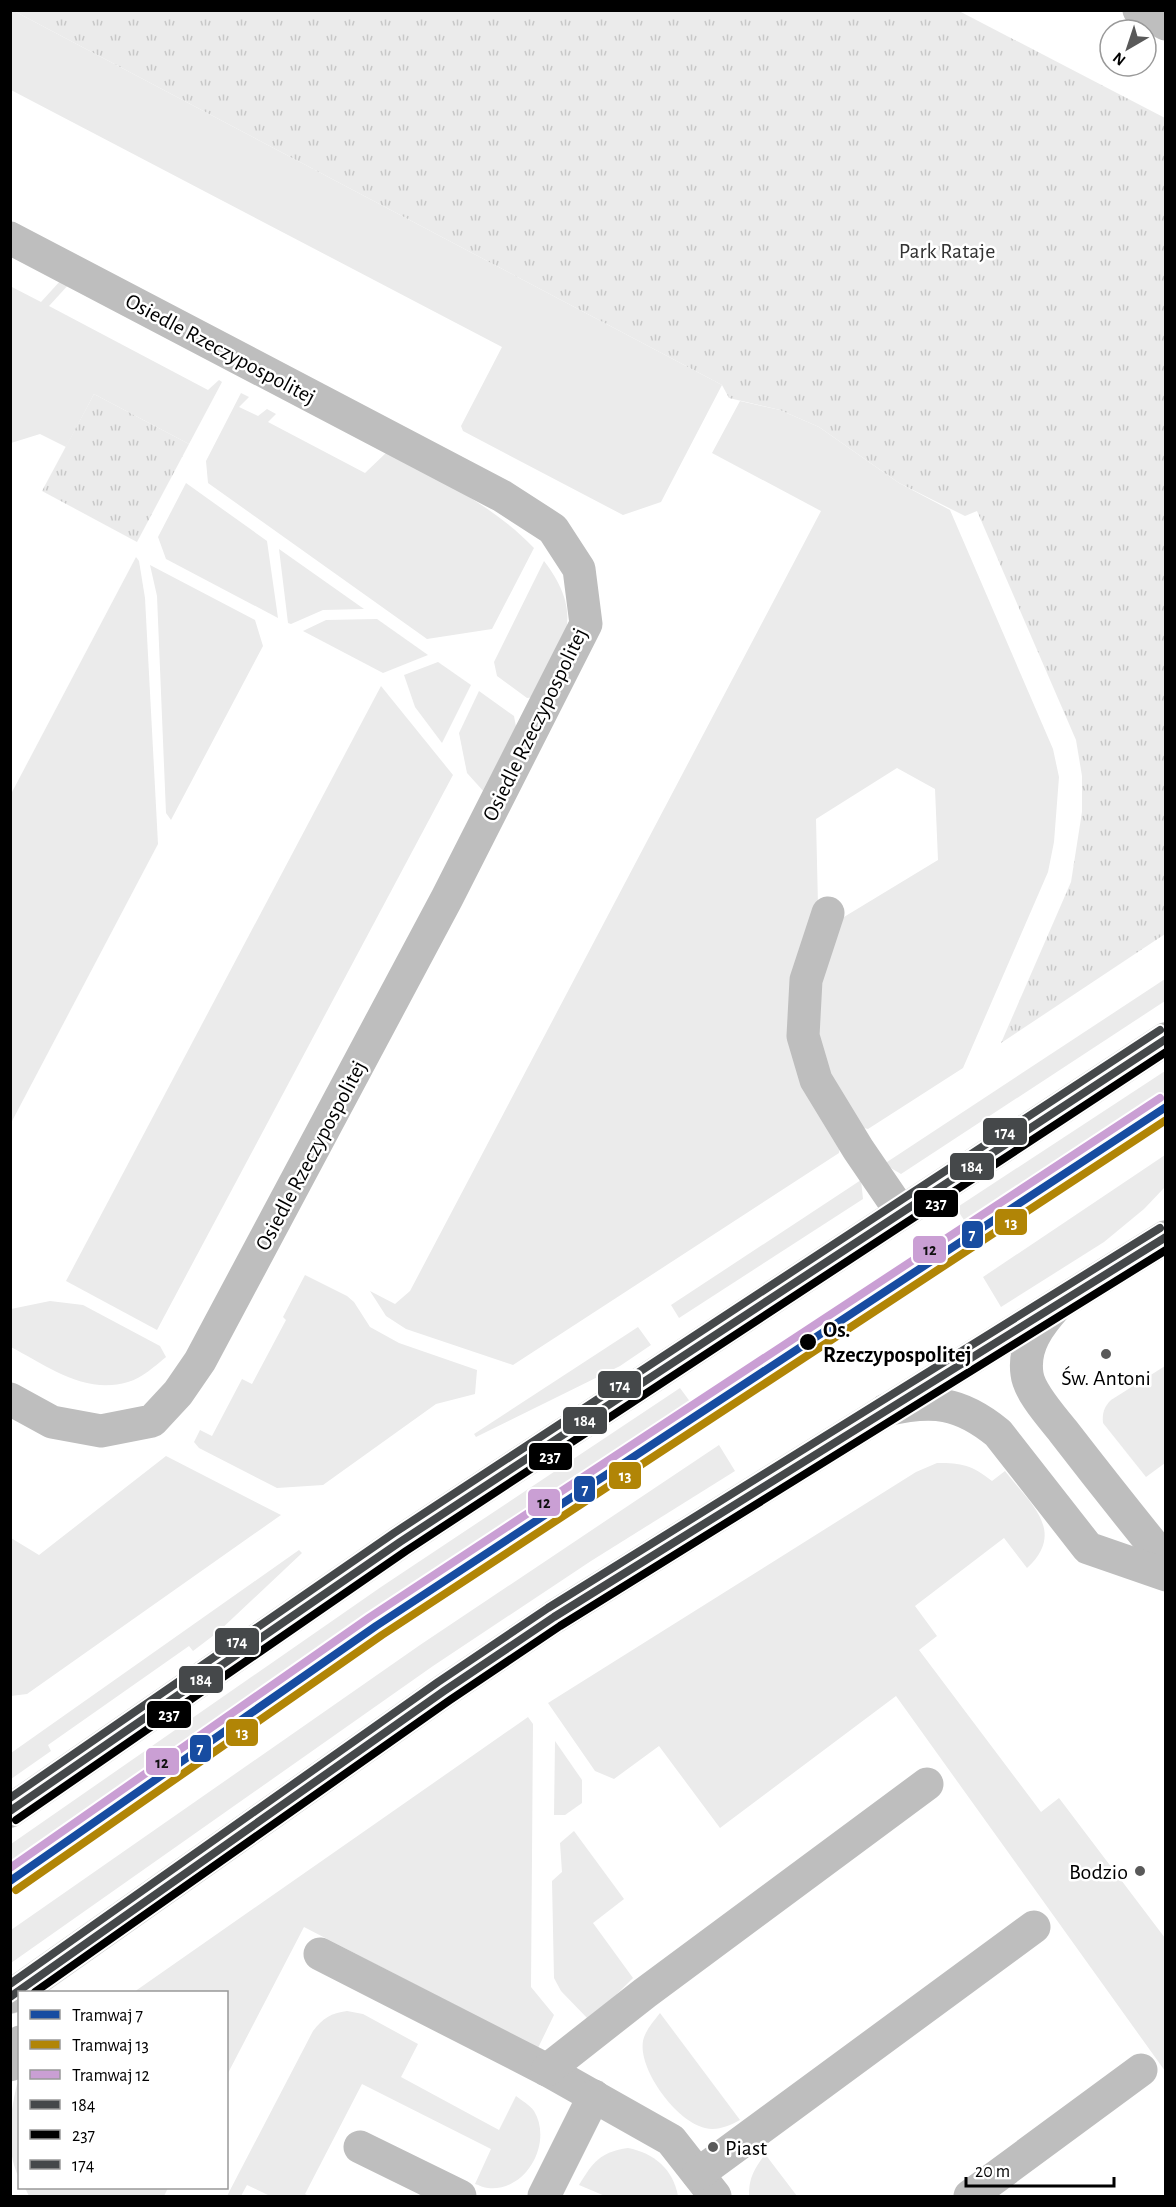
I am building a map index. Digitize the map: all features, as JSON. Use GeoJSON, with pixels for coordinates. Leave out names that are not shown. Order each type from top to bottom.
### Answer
{"type":"FeatureCollection","features":[{"type":"Feature","properties":{"kind":"main road"},"geometry":{"type":"LineString","coordinates":[[1139,10],[1166,24]]}},
{"type":"Feature","properties":{"kind":"main road","name":"Osiedle Rzeczypospolitej"},"geometry":{"type":"LineString","coordinates":[[10,238],[511,502],[553,529],[579,568],[586,624],[447,898],[200,1361],[178,1393],[152,1421],[101,1431],[52,1422],[10,1399]]}},
{"type":"Feature","properties":{"kind":"main road"},"geometry":{"type":"LineString","coordinates":[[828,913],[806,980],[803,1036],[816,1080],[858,1149],[901,1212]]}},
{"type":"Feature","properties":{"kind":"main road"},"geometry":{"type":"LineString","coordinates":[[10,1811],[400,1542],[1166,1039]]}},
{"type":"Feature","properties":{"kind":"main road"},"geometry":{"type":"LineString","coordinates":[[18,1991],[444,1691],[554,1617],[1166,1237]]}},
{"type":"Feature","properties":{"kind":"main road"},"geometry":{"type":"LineString","coordinates":[[1057,1305],[1041,1323],[1030,1346],[1026,1366],[1028,1382],[1059,1426],[1166,1561]]}},
{"type":"Feature","properties":{"kind":"main road"},"geometry":{"type":"LineString","coordinates":[[886,1410],[914,1404],[934,1403],[960,1409],[980,1420],[998,1433],[1088,1548],[1166,1575]]}},
{"type":"Feature","properties":{"kind":"main road"},"geometry":{"type":"LineString","coordinates":[[547,2070],[645,1993],[927,1784]]}},
{"type":"Feature","properties":{"kind":"main road"},"geometry":{"type":"LineString","coordinates":[[320,1954],[547,2070],[671,2140],[706,2185],[1034,1927]]}},
{"type":"Feature","properties":{"kind":"main road"},"geometry":{"type":"LineString","coordinates":[[49,1991],[87,1942]]}},
{"type":"Feature","properties":{"kind":"main road"},"geometry":{"type":"LineString","coordinates":[[10,2065],[18,2047]]}},
{"type":"Feature","properties":{"kind":"main road"},"geometry":{"type":"LineString","coordinates":[[970,2196],[1141,2070]]}},
{"type":"Feature","properties":{"kind":"main road"},"geometry":{"type":"LineString","coordinates":[[544,2196],[594,2096]]}},
{"type":"Feature","properties":{"kind":"main road"},"geometry":{"type":"LineString","coordinates":[[360,2147],[460,2196]]}},
{"type":"Feature","properties":{"kind":"green space"},"geometry":{"type":"Polygon","coordinates":[[[10,11],[14,11],[722,385],[661,502],[623,515],[463,431],[461,426],[502,347],[11,90],[10,11]]]}},
{"type":"Feature","properties":{"kind":"green space","name":"Park Rataje"},"geometry":{"type":"Polygon","coordinates":[[[14,11],[959,11],[1165,118],[1165,934],[1001,1043],[1071,882],[1082,812],[1082,776],[1076,740],[977,511],[965,516],[899,483],[819,427],[780,410],[729,398],[722,385],[14,11]]]}},
{"type":"Feature","properties":{"kind":"green space"},"geometry":{"type":"Polygon","coordinates":[[[62,279],[70,283],[49,306],[208,390],[219,380],[222,382],[189,444],[94,394],[66,447],[40,434],[11,443],[10,286],[41,302],[62,279]]]}},
{"type":"Feature","properties":{"kind":"green space"},"geometry":{"type":"Polygon","coordinates":[[[241,393],[249,397],[239,407],[258,416],[267,409],[276,414],[268,422],[365,473],[388,451],[465,494],[501,519],[534,548],[492,629],[427,639],[208,483],[206,461],[241,393]]]}},
{"type":"Feature","properties":{"kind":"green space"},"geometry":{"type":"Polygon","coordinates":[[[94,394],[189,444],[137,542],[42,491],[94,394]]]}},
{"type":"Feature","properties":{"kind":"green space"},"geometry":{"type":"Polygon","coordinates":[[[740,401],[780,410],[819,427],[899,483],[950,510],[1053,749],[1059,777],[1054,842],[1048,872],[963,1068],[868,1129],[860,1127],[840,1095],[829,1075],[822,1055],[817,1016],[822,978],[839,920],[938,860],[935,789],[897,768],[816,819],[818,906],[793,993],[789,1026],[792,1055],[804,1086],[840,1145],[839,1153],[513,1365],[406,1329],[386,1316],[370,1291],[395,1304],[410,1291],[821,511],[712,453],[740,401]]]}},
{"type":"Feature","properties":{"kind":"green space"},"geometry":{"type":"Polygon","coordinates":[[[186,483],[267,541],[278,618],[166,559],[158,537],[186,483]]]}},
{"type":"Feature","properties":{"kind":"green space"},"geometry":{"type":"Polygon","coordinates":[[[279,549],[364,609],[323,610],[291,624],[288,623],[279,549]]]}},
{"type":"Feature","properties":{"kind":"green space"},"geometry":{"type":"Polygon","coordinates":[[[136,557],[139,561],[145,598],[158,844],[11,1123],[11,794],[136,557]]]}},
{"type":"Feature","properties":{"kind":"green space"},"geometry":{"type":"Polygon","coordinates":[[[544,561],[557,580],[564,598],[567,614],[566,630],[555,661],[536,697],[527,698],[497,676],[494,662],[544,561]]]}},
{"type":"Feature","properties":{"kind":"green space"},"geometry":{"type":"Polygon","coordinates":[[[150,565],[255,620],[263,646],[171,820],[166,813],[157,596],[150,565]]]}},
{"type":"Feature","properties":{"kind":"green space"},"geometry":{"type":"Polygon","coordinates":[[[377,619],[428,655],[383,673],[303,631],[326,620],[377,619]]]}},
{"type":"Feature","properties":{"kind":"green space"},"geometry":{"type":"Polygon","coordinates":[[[438,662],[471,685],[442,743],[415,707],[404,675],[438,662]]]}},
{"type":"Feature","properties":{"kind":"green space"},"geometry":{"type":"Polygon","coordinates":[[[381,686],[453,775],[157,1330],[66,1281],[381,686]]]}},
{"type":"Feature","properties":{"kind":"green space"},"geometry":{"type":"Polygon","coordinates":[[[479,691],[514,716],[517,732],[485,793],[467,773],[459,733],[479,691]]]}},
{"type":"Feature","properties":{"kind":"green space"},"geometry":{"type":"Polygon","coordinates":[[[1165,979],[1165,1001],[901,1174],[884,1164],[1165,979]]]}},
{"type":"Feature","properties":{"kind":"green space"},"geometry":{"type":"Polygon","coordinates":[[[1165,1071],[1165,1092],[966,1223],[956,1208],[1165,1071]]]}},
{"type":"Feature","properties":{"kind":"green space"},"geometry":{"type":"Polygon","coordinates":[[[1165,1155],[1165,1187],[1144,1209],[1104,1242],[1001,1307],[983,1277],[1165,1155]]]}},
{"type":"Feature","properties":{"kind":"green space"},"geometry":{"type":"Polygon","coordinates":[[[861,1180],[863,1199],[679,1318],[671,1305],[861,1180]]]}},
{"type":"Feature","properties":{"kind":"green space"},"geometry":{"type":"Polygon","coordinates":[[[305,1275],[347,1296],[354,1302],[370,1327],[399,1343],[477,1370],[475,1394],[436,1404],[323,1485],[277,1488],[199,1448],[194,1442],[200,1430],[212,1436],[242,1379],[252,1384],[286,1320],[283,1317],[305,1275]]]}},
{"type":"Feature","properties":{"kind":"green space"},"geometry":{"type":"Polygon","coordinates":[[[50,1301],[83,1305],[160,1346],[166,1357],[138,1378],[112,1385],[82,1382],[53,1370],[11,1347],[11,1309],[50,1301]]]}},
{"type":"Feature","properties":{"kind":"green space"},"geometry":{"type":"Polygon","coordinates":[[[638,1327],[651,1345],[620,1366],[476,1437],[474,1434],[638,1327]]]}},
{"type":"Feature","properties":{"kind":"green space"},"geometry":{"type":"Polygon","coordinates":[[[1165,1366],[1165,1463],[1146,1477],[1103,1423],[1103,1413],[1111,1400],[1165,1366]]]}},
{"type":"Feature","properties":{"kind":"green space"},"geometry":{"type":"Polygon","coordinates":[[[680,1388],[691,1403],[346,1631],[11,1865],[11,1844],[381,1587],[680,1388]]]}},
{"type":"Feature","properties":{"kind":"green space"},"geometry":{"type":"Polygon","coordinates":[[[719,1445],[735,1471],[591,1561],[433,1666],[11,1963],[11,1930],[420,1645],[719,1445]]]}},
{"type":"Feature","properties":{"kind":"green space"},"geometry":{"type":"Polygon","coordinates":[[[166,1456],[281,1515],[27,1694],[11,1696],[11,1538],[39,1555],[166,1456]]]}},
{"type":"Feature","properties":{"kind":"green space"},"geometry":{"type":"Polygon","coordinates":[[[937,1463],[966,1466],[992,1481],[1005,1471],[1040,1518],[1044,1530],[1044,1542],[1039,1555],[1027,1568],[1004,1538],[915,1606],[937,1636],[919,1650],[1041,1812],[1059,1798],[1165,1938],[1165,2071],[896,1696],[720,1828],[659,1746],[614,1779],[595,1771],[548,1703],[916,1472],[937,1463]]]}},
{"type":"Feature","properties":{"kind":"green space"},"geometry":{"type":"Polygon","coordinates":[[[299,1550],[302,1553],[218,1632],[193,1651],[189,1646],[48,1745],[51,1751],[11,1779],[11,1753],[299,1550]]]}},
{"type":"Feature","properties":{"kind":"green space"},"geometry":{"type":"Polygon","coordinates":[[[528,1717],[533,1724],[531,1987],[554,2015],[538,2048],[304,1927],[228,2073],[228,1991],[135,1991],[528,1717]]]}},
{"type":"Feature","properties":{"kind":"green space"},"geometry":{"type":"Polygon","coordinates":[[[555,1741],[582,1780],[582,1803],[565,1815],[554,1815],[555,1741]]]}},
{"type":"Feature","properties":{"kind":"green space"},"geometry":{"type":"Polygon","coordinates":[[[574,1831],[624,1899],[593,1923],[633,1978],[590,2021],[561,1991],[554,1978],[552,1881],[562,1872],[560,1843],[574,1831]]]}},
{"type":"Feature","properties":{"kind":"green space"},"geometry":{"type":"Polygon","coordinates":[[[347,2011],[363,2014],[418,2044],[401,2077],[499,2130],[516,2096],[530,2107],[539,2123],[540,2137],[533,2163],[525,2174],[502,2187],[486,2188],[475,2184],[491,2149],[362,2084],[305,2194],[309,2196],[270,2196],[247,2185],[241,2196],[227,2196],[313,2031],[328,2017],[347,2011]]]}},
{"type":"Feature","properties":{"kind":"green space"},"geometry":{"type":"Polygon","coordinates":[[[660,2013],[740,2120],[723,2127],[705,2128],[683,2116],[662,2093],[653,2080],[643,2053],[643,2041],[660,2013]]]}},
{"type":"Feature","properties":{"kind":"green space"},"geometry":{"type":"Polygon","coordinates":[[[17,2084],[18,2175],[10,2143],[12,2107],[17,2084]]]}},
{"type":"Feature","properties":{"kind":"green space"},"geometry":{"type":"Polygon","coordinates":[[[628,2148],[646,2154],[661,2164],[672,2178],[678,2196],[605,2196],[579,2185],[598,2159],[610,2152],[628,2148]]]}},
{"type":"Feature","properties":{"kind":"green space"},"geometry":{"type":"Polygon","coordinates":[[[765,2154],[797,2196],[749,2196],[753,2174],[765,2154]]]}},
{"type":"Feature","properties":{"kind":"green space"},"geometry":{"type":"Polygon","coordinates":[[[26,2189],[168,2189],[164,2196],[29,2196],[26,2189]]]}},
{"type":"Feature","properties":{"kind":"tram line","name":"12"},"geometry":{"type":"LineString","coordinates":[[10,1868],[370,1617],[1160,1098]]}},
{"type":"Feature","properties":{"kind":"tram line","name":"7"},"geometry":{"type":"LineString","coordinates":[[10,1881],[376,1626],[1166,1107]]}},
{"type":"Feature","properties":{"kind":"tram line","name":"13"},"geometry":{"type":"LineString","coordinates":[[16,1890],[382,1635],[1166,1120]]}},
{"type":"Feature","properties":{"kind":"transit line","name":"174"},"geometry":{"type":"LineString","coordinates":[[10,1798],[394,1533],[1160,1030]]}},
{"type":"Feature","properties":{"kind":"transit line","name":"184"},"geometry":{"type":"LineString","coordinates":[[10,1811],[400,1542],[1166,1039]]}},
{"type":"Feature","properties":{"kind":"transit line","name":"237"},"geometry":{"type":"LineString","coordinates":[[16,1820],[406,1551],[1166,1052]]}},
{"type":"Feature","properties":{"kind":"transit line","name":"174"},"geometry":{"type":"LineString","coordinates":[[10,1984],[438,1682],[548,1608],[1160,1228]]}},
{"type":"Feature","properties":{"kind":"transit line","name":"184"},"geometry":{"type":"LineString","coordinates":[[19,1991],[444,1691],[554,1617],[1166,1237]]}},
{"type":"Feature","properties":{"kind":"transit line","name":"237"},"geometry":{"type":"LineString","coordinates":[[36,1991],[450,1700],[560,1626],[1166,1250]]}},
{"type":"Feature","properties":{"kind":"transit line","name":"184"},"geometry":{"type":"LineString","coordinates":[[10,1997],[18,1991]]}},
{"type":"Feature","properties":{"kind":"place","name":"Os. Rzeczypospolitej"},"geometry":{"type":"Point","coordinates":[808,1342]}},
{"type":"Feature","properties":{"kind":"place","name":"Św. Antoni"},"geometry":{"type":"Point","coordinates":[1106,1354]}},
{"type":"Feature","properties":{"kind":"place","name":"Bodzio"},"geometry":{"type":"Point","coordinates":[1140,1871]}},
{"type":"Feature","properties":{"kind":"place","name":"Piast"},"geometry":{"type":"Point","coordinates":[713,2147]}}]}
